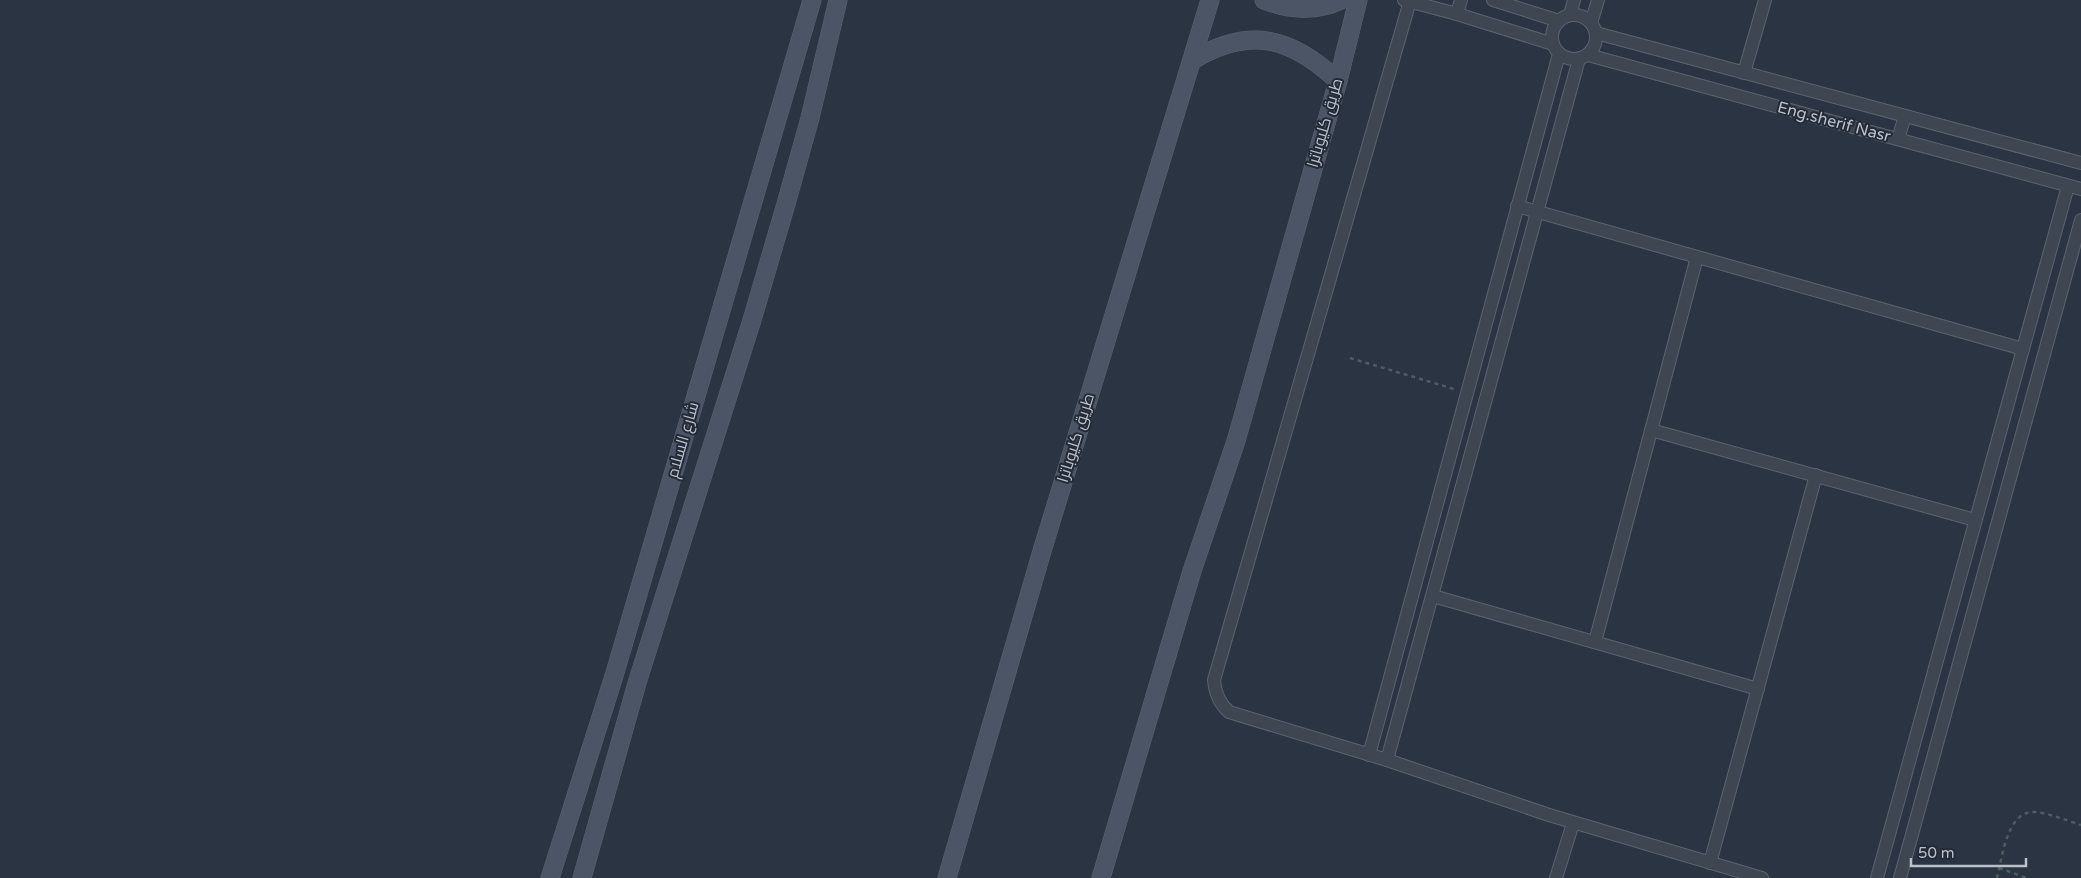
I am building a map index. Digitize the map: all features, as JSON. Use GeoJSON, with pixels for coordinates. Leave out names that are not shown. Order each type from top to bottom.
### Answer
{"type":"FeatureCollection","features":[{"type":"Feature","properties":{"kind":"main road","name":"شارع السلام"},"geometry":{"type":"LineString","coordinates":[[550,878],[614,676],[812,0]]}},
{"type":"Feature","properties":{"kind":"main road","name":"شارع السلام"},"geometry":{"type":"LineString","coordinates":[[582,878],[637,682],[749,329],[786,204],[838,0]]}},
{"type":"Feature","properties":{"kind":"main road","name":"طريق كليوباترا"},"geometry":{"type":"LineString","coordinates":[[947,878],[1042,551],[1210,0]]}},
{"type":"Feature","properties":{"kind":"main road"},"geometry":{"type":"LineString","coordinates":[[1264,0],[1284,7],[1298,8],[1324,6],[1341,0]]}},
{"type":"Feature","properties":{"kind":"main road","name":"طريق كليوباترا"},"geometry":{"type":"LineString","coordinates":[[1101,878],[1184,598],[1236,441],[1338,81],[1358,0]]}},
{"type":"Feature","properties":{"kind":"main road"},"geometry":{"type":"LineString","coordinates":[[1193,60],[1230,43],[1260,39],[1290,48],[1325,69],[1338,81]]}},
{"type":"Feature","properties":{"kind":"main road"},"geometry":{"type":"LineString","coordinates":[[614,676],[637,682]]}},
{"type":"Feature","properties":{"kind":"street"},"geometry":{"type":"LineString","coordinates":[[1457,14],[1461,0]]}},
{"type":"Feature","properties":{"kind":"street"},"geometry":{"type":"LineString","coordinates":[[1493,0],[1564,18],[1579,15],[1594,28],[1744,73],[2081,163]]}},
{"type":"Feature","properties":{"kind":"street"},"geometry":{"type":"LineString","coordinates":[[1369,754],[1517,206],[1556,49],[1552,31],[1564,18],[1574,0]]}},
{"type":"Feature","properties":{"kind":"street"},"geometry":{"type":"LineString","coordinates":[[1598,0],[1594,28],[1594,48],[1584,57],[1571,60],[1556,49],[1457,14],[1407,1],[1214,680],[1218,699],[1229,712],[1369,754],[1573,823],[1762,878]]}},
{"type":"Feature","properties":{"kind":"street"},"geometry":{"type":"LineString","coordinates":[[1744,73],[1766,0]]}},
{"type":"Feature","properties":{"kind":"street"},"geometry":{"type":"LineString","coordinates":[[1387,760],[1536,212],[1584,57]]}},
{"type":"Feature","properties":{"kind":"street","name":"Eng.sherif Nasr"},"geometry":{"type":"LineString","coordinates":[[1584,57],[2081,189]]}},
{"type":"Feature","properties":{"kind":"street"},"geometry":{"type":"LineString","coordinates":[[1898,139],[1904,116]]}},
{"type":"Feature","properties":{"kind":"street"},"geometry":{"type":"LineString","coordinates":[[1877,878],[2068,186]]}},
{"type":"Feature","properties":{"kind":"street"},"geometry":{"type":"LineString","coordinates":[[1517,206],[2023,350]]}},
{"type":"Feature","properties":{"kind":"street"},"geometry":{"type":"LineString","coordinates":[[1900,878],[2081,220]]}},
{"type":"Feature","properties":{"kind":"street"},"geometry":{"type":"LineString","coordinates":[[1595,642],[1697,257]]}},
{"type":"Feature","properties":{"kind":"street"},"geometry":{"type":"LineString","coordinates":[[1651,430],[1975,520]]}},
{"type":"Feature","properties":{"kind":"street"},"geometry":{"type":"LineString","coordinates":[[1710,863],[1816,475]]}},
{"type":"Feature","properties":{"kind":"street"},"geometry":{"type":"LineString","coordinates":[[1433,596],[1758,688]]}},
{"type":"Feature","properties":{"kind":"street"},"geometry":{"type":"LineString","coordinates":[[1408,610],[1427,617]]}},
{"type":"Feature","properties":{"kind":"street"},"geometry":{"type":"LineString","coordinates":[[1556,878],[1573,823]]}},
{"type":"Feature","properties":{"kind":"path"},"geometry":{"type":"LineString","coordinates":[[1350,358],[1467,393]]}},
{"type":"Feature","properties":{"kind":"path"},"geometry":{"type":"LineString","coordinates":[[1997,878],[2009,831],[2015,821],[2023,814],[2035,812],[2081,825]]}},
{"type":"Feature","properties":{"kind":"path"},"geometry":{"type":"LineString","coordinates":[[1999,868],[2027,878]]}}]}
